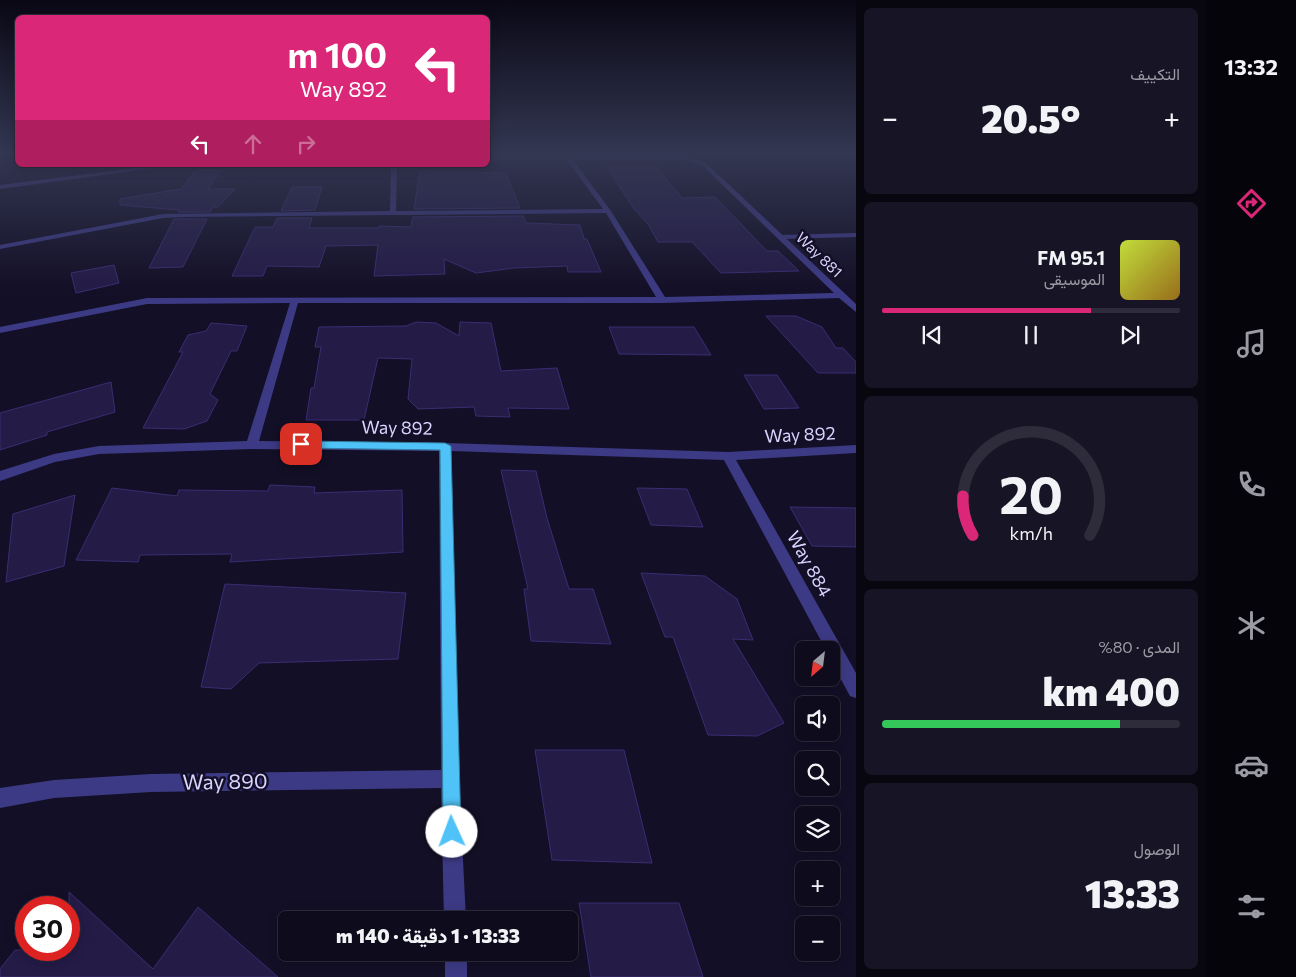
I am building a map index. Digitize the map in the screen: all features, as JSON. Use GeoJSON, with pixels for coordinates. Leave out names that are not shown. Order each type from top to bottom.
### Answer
{"type":"FeatureCollection","features":[{"type":"Feature","properties":{"kind":"street"},"geometry":{"type":"LineString","coordinates":[[393,199],[393,212]]}},
{"type":"Feature","properties":{"kind":"street"},"geometry":{"type":"LineString","coordinates":[[599,199],[662,300]]}},
{"type":"Feature","properties":{"kind":"street","name":"Way 881"},"geometry":{"type":"LineString","coordinates":[[741,199],[856,309]]}},
{"type":"Feature","properties":{"kind":"street"},"geometry":{"type":"LineString","coordinates":[[0,246],[172,215],[608,211]]}},
{"type":"Feature","properties":{"kind":"street"},"geometry":{"type":"LineString","coordinates":[[781,236],[856,235]]}},
{"type":"Feature","properties":{"kind":"street"},"geometry":{"type":"LineString","coordinates":[[0,330],[147,301],[662,300],[841,295]]}},
{"type":"Feature","properties":{"kind":"street"},"geometry":{"type":"LineString","coordinates":[[252,445],[295,300]]}},
{"type":"Feature","properties":{"kind":"street","name":"Way 892"},"geometry":{"type":"LineString","coordinates":[[0,476],[54,458],[99,450],[252,445],[445,446],[728,456],[856,449]]}},
{"type":"Feature","properties":{"kind":"street"},"geometry":{"type":"LineString","coordinates":[[445,446],[450,779],[455,911]]}},
{"type":"Feature","properties":{"kind":"street","name":"Way 884"},"geometry":{"type":"LineString","coordinates":[[728,456],[856,690]]}},
{"type":"Feature","properties":{"kind":"street","name":"Way 890"},"geometry":{"type":"LineString","coordinates":[[0,798],[54,789],[151,783],[450,779]]}},
{"type":"Feature","properties":{"kind":"street"},"geometry":{"type":"LineString","coordinates":[[456,961],[456,977]]}},
{"type":"Feature","properties":{"kind":"building"},"geometry":{"type":"Polygon","coordinates":[[[120,199],[226,199],[218,207],[213,207],[210,212],[178,212],[179,210],[120,205],[120,199]]]}},
{"type":"Feature","properties":{"kind":"building"},"geometry":{"type":"Polygon","coordinates":[[[287,199],[318,199],[315,210],[281,211],[287,199]]]}},
{"type":"Feature","properties":{"kind":"building"},"geometry":{"type":"Polygon","coordinates":[[[416,199],[516,199],[520,208],[414,209],[416,199]]]}},
{"type":"Feature","properties":{"kind":"building"},"geometry":{"type":"Polygon","coordinates":[[[627,199],[717,199],[767,251],[778,251],[799,271],[721,273],[692,242],[658,242],[648,224],[627,199]]]}},
{"type":"Feature","properties":{"kind":"building"},"geometry":{"type":"Polygon","coordinates":[[[523,216],[526,223],[580,225],[584,239],[587,239],[601,272],[568,272],[567,266],[514,268],[476,273],[444,259],[445,274],[374,276],[378,245],[326,246],[319,267],[267,266],[263,276],[232,276],[255,227],[273,227],[277,218],[312,218],[309,228],[379,228],[379,226],[411,227],[413,217],[523,216]]]}},
{"type":"Feature","properties":{"kind":"building"},"geometry":{"type":"Polygon","coordinates":[[[174,219],[207,219],[183,267],[149,268],[174,219]]]}},
{"type":"Feature","properties":{"kind":"building"},"geometry":{"type":"Polygon","coordinates":[[[114,265],[119,283],[76,293],[71,273],[114,265]]]}},
{"type":"Feature","properties":{"kind":"building"},"geometry":{"type":"Polygon","coordinates":[[[766,316],[796,316],[822,327],[836,348],[843,348],[856,362],[856,373],[818,373],[766,316]]]}},
{"type":"Feature","properties":{"kind":"building"},"geometry":{"type":"Polygon","coordinates":[[[416,322],[436,323],[459,336],[460,322],[491,323],[501,371],[557,368],[569,409],[508,408],[510,417],[476,416],[474,407],[418,409],[408,399],[412,359],[378,358],[364,420],[306,420],[311,388],[314,388],[321,347],[315,347],[319,327],[406,326],[416,322]]]}},
{"type":"Feature","properties":{"kind":"building"},"geometry":{"type":"Polygon","coordinates":[[[211,323],[247,326],[237,351],[231,351],[210,394],[218,400],[207,421],[184,429],[143,428],[183,352],[179,352],[188,335],[206,331],[211,323]]]}},
{"type":"Feature","properties":{"kind":"building"},"geometry":{"type":"Polygon","coordinates":[[[609,327],[694,327],[711,355],[619,354],[609,327]]]}},
{"type":"Feature","properties":{"kind":"building"},"geometry":{"type":"Polygon","coordinates":[[[744,375],[777,375],[799,408],[764,409],[744,375]]]}},
{"type":"Feature","properties":{"kind":"building"},"geometry":{"type":"Polygon","coordinates":[[[111,382],[115,412],[47,432],[47,435],[0,450],[0,413],[111,382]]]}},
{"type":"Feature","properties":{"kind":"building"},"geometry":{"type":"Polygon","coordinates":[[[501,470],[536,471],[547,518],[569,589],[593,589],[611,644],[531,641],[524,589],[528,589],[501,470]]]}},
{"type":"Feature","properties":{"kind":"building"},"geometry":{"type":"Polygon","coordinates":[[[270,485],[315,487],[314,493],[402,490],[403,552],[230,562],[232,554],[140,555],[138,562],[76,560],[112,488],[177,496],[179,490],[268,491],[270,485]]]}},
{"type":"Feature","properties":{"kind":"building"},"geometry":{"type":"Polygon","coordinates":[[[637,488],[687,489],[703,527],[651,525],[637,488]]]}},
{"type":"Feature","properties":{"kind":"building"},"geometry":{"type":"Polygon","coordinates":[[[75,495],[64,566],[6,582],[13,514],[75,495]]]}},
{"type":"Feature","properties":{"kind":"building"},"geometry":{"type":"Polygon","coordinates":[[[790,507],[856,508],[856,547],[812,546],[790,507]]]}},
{"type":"Feature","properties":{"kind":"building"},"geometry":{"type":"Polygon","coordinates":[[[641,573],[705,576],[737,599],[753,640],[733,639],[784,723],[757,736],[708,735],[673,637],[665,637],[641,573]]]}},
{"type":"Feature","properties":{"kind":"building"},"geometry":{"type":"Polygon","coordinates":[[[225,584],[406,593],[398,659],[259,663],[231,689],[201,687],[225,584]]]}},
{"type":"Feature","properties":{"kind":"building"},"geometry":{"type":"Polygon","coordinates":[[[535,750],[624,750],[652,863],[552,860],[535,750]]]}},
{"type":"Feature","properties":{"kind":"building"},"geometry":{"type":"Polygon","coordinates":[[[80,902],[153,969],[198,907],[278,977],[0,977],[0,969],[15,950],[15,961],[80,961],[80,902]]]}},
{"type":"Feature","properties":{"kind":"building"},"geometry":{"type":"Polygon","coordinates":[[[579,903],[679,903],[703,977],[591,977],[579,903]]]}},
{"type":"Feature","properties":{"kind":"route"},"geometry":{"type":"LineString","coordinates":[[301,444],[445,446],[452,832]]}}]}
